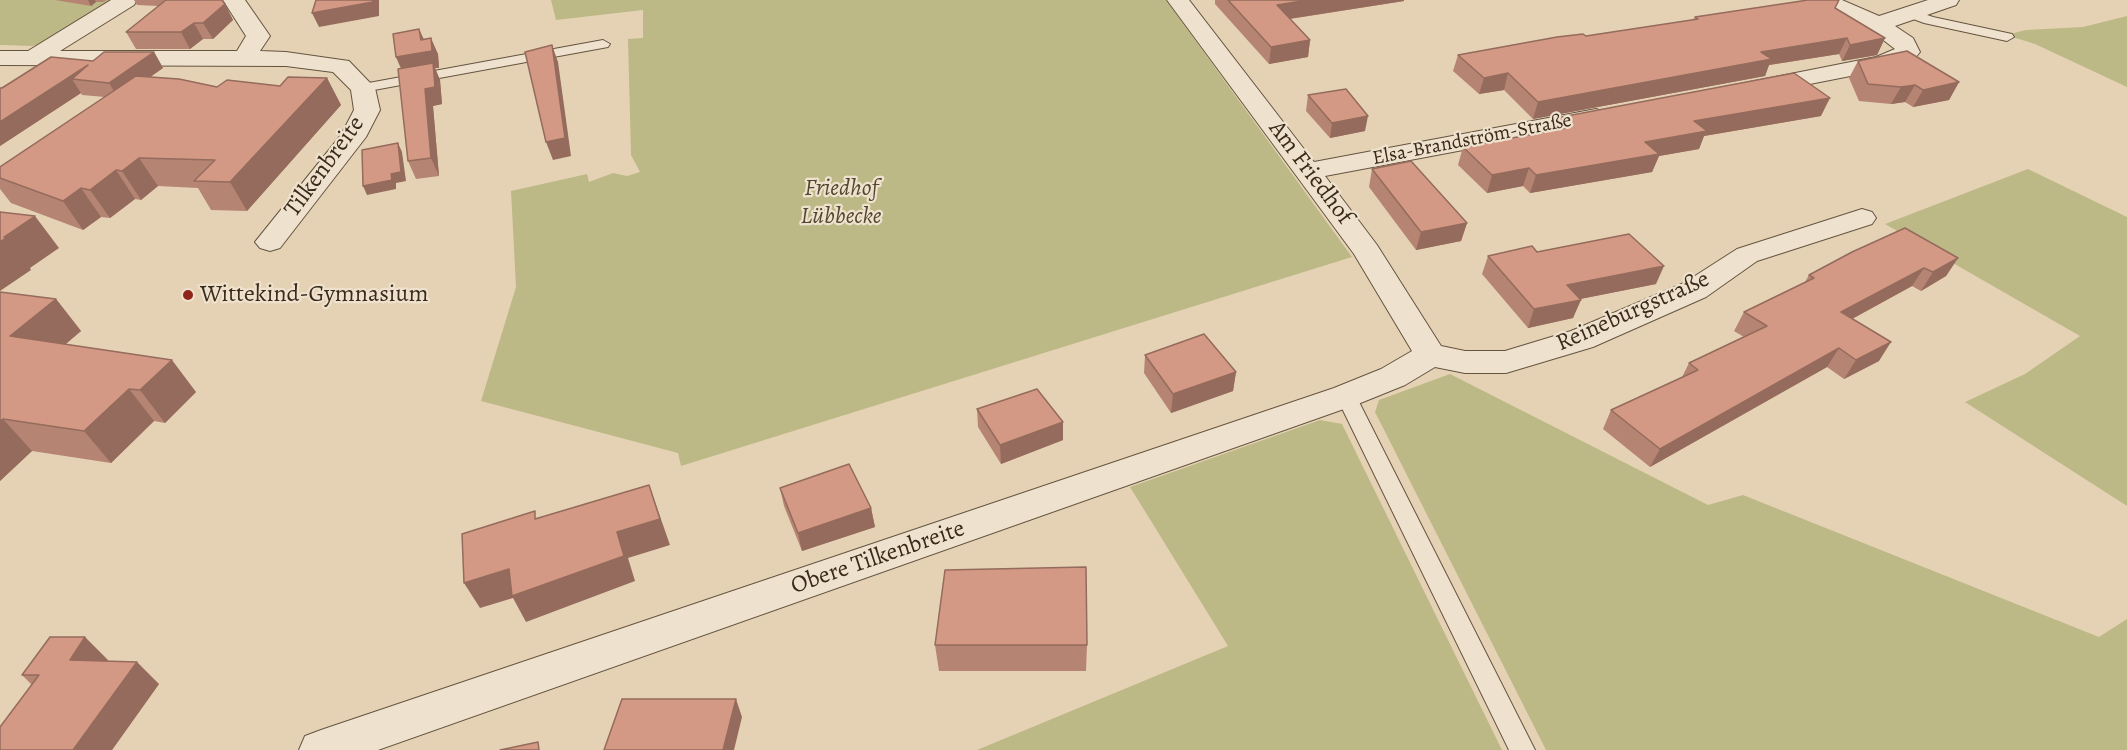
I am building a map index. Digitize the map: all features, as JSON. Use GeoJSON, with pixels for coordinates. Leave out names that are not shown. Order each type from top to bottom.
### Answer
{"type":"FeatureCollection","features":[{"type":"Feature","properties":{"kind":"street"},"geometry":{"type":"LineString","coordinates":[[0,77],[126,0]]}},
{"type":"Feature","properties":{"kind":"street"},"geometry":{"type":"LineString","coordinates":[[234,0],[258,36],[244,58]]}},
{"type":"Feature","properties":{"kind":"street","name":"Am Friedhof"},"geometry":{"type":"LineString","coordinates":[[1178,0],[1367,251],[1430,355]]}},
{"type":"Feature","properties":{"kind":"street"},"geometry":{"type":"LineString","coordinates":[[1731,92],[1883,63],[1908,52],[1905,43],[1877,24],[1824,0]]}},
{"type":"Feature","properties":{"kind":"street"},"geometry":{"type":"LineString","coordinates":[[1877,24],[1913,14],[1948,0]]}},
{"type":"Feature","properties":{"kind":"street","name":"Tilkenbreite"},"geometry":{"type":"LineString","coordinates":[[0,58],[244,58],[286,59],[340,66],[363,88],[367,110],[353,137],[270,242]]}},
{"type":"Feature","properties":{"kind":"street","name":"Elsa-Brandström-Straße"},"geometry":{"type":"LineString","coordinates":[[1309,171],[1614,114]]}},
{"type":"Feature","properties":{"kind":"street","name":"Reineburgstraße"},"geometry":{"type":"LineString","coordinates":[[1430,355],[1465,362],[1506,362],[1582,339],[1695,290],[1747,255],[1862,218]]}},
{"type":"Feature","properties":{"kind":"street","name":"Obere Tilkenbreite"},"geometry":{"type":"LineString","coordinates":[[321,750],[1346,396],[1393,377],[1430,355]]}},
{"type":"Feature","properties":{"kind":"lane"},"geometry":{"type":"LineString","coordinates":[[1913,14],[1939,23],[2007,36]]}},
{"type":"Feature","properties":{"kind":"lane","name":"Tilkenbreite"},"geometry":{"type":"LineString","coordinates":[[363,88],[603,44]]}},
{"type":"Feature","properties":{"kind":"lane"},"geometry":{"type":"LineString","coordinates":[[1346,396],[1522,750]]}},
{"type":"Feature","properties":{"kind":"green space"},"geometry":{"type":"Polygon","coordinates":[[[0,0],[117,0],[50,41],[32,46],[0,45],[0,0]]]}},
{"type":"Feature","properties":{"kind":"green space","name":"Friedhof Lübbecke"},"geometry":{"type":"Polygon","coordinates":[[[551,0],[1166,0],[1352,257],[681,466],[678,453],[481,401],[516,287],[511,191],[587,174],[589,182],[613,173],[627,176],[640,172],[631,155],[628,39],[643,38],[643,10],[556,20],[551,0]]]}},
{"type":"Feature","properties":{"kind":"green space"},"geometry":{"type":"Polygon","coordinates":[[[2127,16],[2127,87],[2035,44],[2006,35],[2026,30],[2083,27],[2127,16]]]}},
{"type":"Feature","properties":{"kind":"green space"},"geometry":{"type":"Polygon","coordinates":[[[2028,169],[2127,217],[2127,506],[1965,402],[2025,374],[2080,336],[1885,224],[2028,169]]]}},
{"type":"Feature","properties":{"kind":"green space"},"geometry":{"type":"Polygon","coordinates":[[[1450,374],[1708,505],[1743,495],[2099,637],[2127,619],[2127,750],[1546,750],[1375,412],[1379,400],[1450,374]]]}},
{"type":"Feature","properties":{"kind":"green space"},"geometry":{"type":"Polygon","coordinates":[[[1320,420],[1342,424],[1502,750],[977,750],[1228,646],[1130,487],[1320,420]]]}},
{"type":"Feature","properties":{"kind":"building"},"geometry":{"type":"Polygon","coordinates":[[[166,0],[222,0],[225,4],[203,23],[194,23],[181,32],[126,32],[166,0]]]}},
{"type":"Feature","properties":{"kind":"building"},"geometry":{"type":"Polygon","coordinates":[[[316,0],[373,0],[373,2],[312,13],[316,0]]]}},
{"type":"Feature","properties":{"kind":"building"},"geometry":{"type":"Polygon","coordinates":[[[1228,0],[1308,0],[1277,5],[1310,40],[1271,47],[1228,0]]]}},
{"type":"Feature","properties":{"kind":"building"},"geometry":{"type":"Polygon","coordinates":[[[1808,0],[1839,0],[1835,8],[1885,38],[1850,45],[1847,38],[1761,52],[1772,59],[1538,102],[1508,73],[1484,78],[1458,55],[1557,37],[1583,34],[1586,36],[1808,0]]]}},
{"type":"Feature","properties":{"kind":"building"},"geometry":{"type":"Polygon","coordinates":[[[419,29],[421,40],[431,38],[432,51],[396,57],[393,34],[419,29]]]}},
{"type":"Feature","properties":{"kind":"building"},"geometry":{"type":"Polygon","coordinates":[[[552,45],[565,138],[546,142],[525,52],[552,45]]]}},
{"type":"Feature","properties":{"kind":"building"},"geometry":{"type":"Polygon","coordinates":[[[1907,51],[1959,82],[1923,90],[1915,85],[1901,87],[1868,84],[1858,61],[1907,51]]]}},
{"type":"Feature","properties":{"kind":"building"},"geometry":{"type":"Polygon","coordinates":[[[104,52],[154,52],[109,83],[72,79],[88,65],[0,122],[0,88],[51,57],[93,61],[104,52]]]}},
{"type":"Feature","properties":{"kind":"building"},"geometry":{"type":"Polygon","coordinates":[[[433,63],[435,87],[425,89],[431,158],[408,161],[398,69],[433,63]]]}},
{"type":"Feature","properties":{"kind":"building"},"geometry":{"type":"Polygon","coordinates":[[[1794,73],[1830,98],[1694,121],[1707,131],[1645,142],[1659,154],[1536,175],[1529,168],[1492,175],[1463,147],[1566,128],[1556,118],[1794,73]]]}},
{"type":"Feature","properties":{"kind":"building"},"geometry":{"type":"Polygon","coordinates":[[[136,76],[179,79],[217,87],[227,80],[280,86],[288,77],[327,78],[230,182],[194,181],[215,160],[139,158],[122,171],[116,170],[90,190],[81,188],[63,201],[0,178],[0,167],[136,76]]]}},
{"type":"Feature","properties":{"kind":"building"},"geometry":{"type":"Polygon","coordinates":[[[1346,89],[1368,116],[1332,123],[1308,95],[1346,89]]]}},
{"type":"Feature","properties":{"kind":"building"},"geometry":{"type":"Polygon","coordinates":[[[398,143],[401,172],[391,174],[392,180],[363,186],[362,150],[398,143]]]}},
{"type":"Feature","properties":{"kind":"building"},"geometry":{"type":"Polygon","coordinates":[[[1411,161],[1467,223],[1421,232],[1372,169],[1411,161]]]}},
{"type":"Feature","properties":{"kind":"building"},"geometry":{"type":"Polygon","coordinates":[[[0,212],[35,216],[0,242],[0,212]]]}},
{"type":"Feature","properties":{"kind":"building"},"geometry":{"type":"Polygon","coordinates":[[[1905,228],[1958,258],[1933,272],[1924,268],[1841,312],[1891,342],[1856,360],[1839,348],[1660,449],[1611,410],[1698,370],[1689,363],[1767,326],[1744,312],[1814,278],[1809,275],[1852,252],[1905,228]]]}},
{"type":"Feature","properties":{"kind":"building"},"geometry":{"type":"Polygon","coordinates":[[[1629,234],[1664,266],[1567,285],[1581,300],[1534,309],[1488,256],[1532,246],[1537,252],[1629,234]]]}},
{"type":"Feature","properties":{"kind":"building"},"geometry":{"type":"Polygon","coordinates":[[[0,292],[56,299],[10,336],[172,360],[140,390],[129,389],[84,431],[3,419],[0,421],[0,292]]]}},
{"type":"Feature","properties":{"kind":"building"},"geometry":{"type":"Polygon","coordinates":[[[1204,334],[1236,372],[1173,394],[1145,355],[1204,334]]]}},
{"type":"Feature","properties":{"kind":"building"},"geometry":{"type":"Polygon","coordinates":[[[1037,389],[1063,422],[1000,445],[977,409],[1037,389]]]}},
{"type":"Feature","properties":{"kind":"building"},"geometry":{"type":"Polygon","coordinates":[[[849,464],[871,508],[798,533],[780,488],[849,464]]]}},
{"type":"Feature","properties":{"kind":"building"},"geometry":{"type":"Polygon","coordinates":[[[649,485],[660,519],[617,532],[624,556],[512,596],[509,569],[464,583],[462,534],[535,511],[535,519],[649,485]]]}},
{"type":"Feature","properties":{"kind":"building"},"geometry":{"type":"Polygon","coordinates":[[[1086,567],[1087,645],[935,645],[945,570],[1086,567]]]}},
{"type":"Feature","properties":{"kind":"building"},"geometry":{"type":"Polygon","coordinates":[[[50,637],[85,637],[70,660],[137,662],[73,750],[0,750],[0,727],[39,675],[22,675],[50,637]]]}},
{"type":"Feature","properties":{"kind":"building"},"geometry":{"type":"Polygon","coordinates":[[[622,699],[736,699],[723,750],[604,750],[622,699]]]}},
{"type":"Feature","properties":{"kind":"building"},"geometry":{"type":"Polygon","coordinates":[[[538,742],[539,750],[500,750],[538,742]]]}},
{"type":"Feature","properties":{"kind":"place","name":"Wittekind-Gymnasium"},"geometry":{"type":"Point","coordinates":[188,295]}}]}
